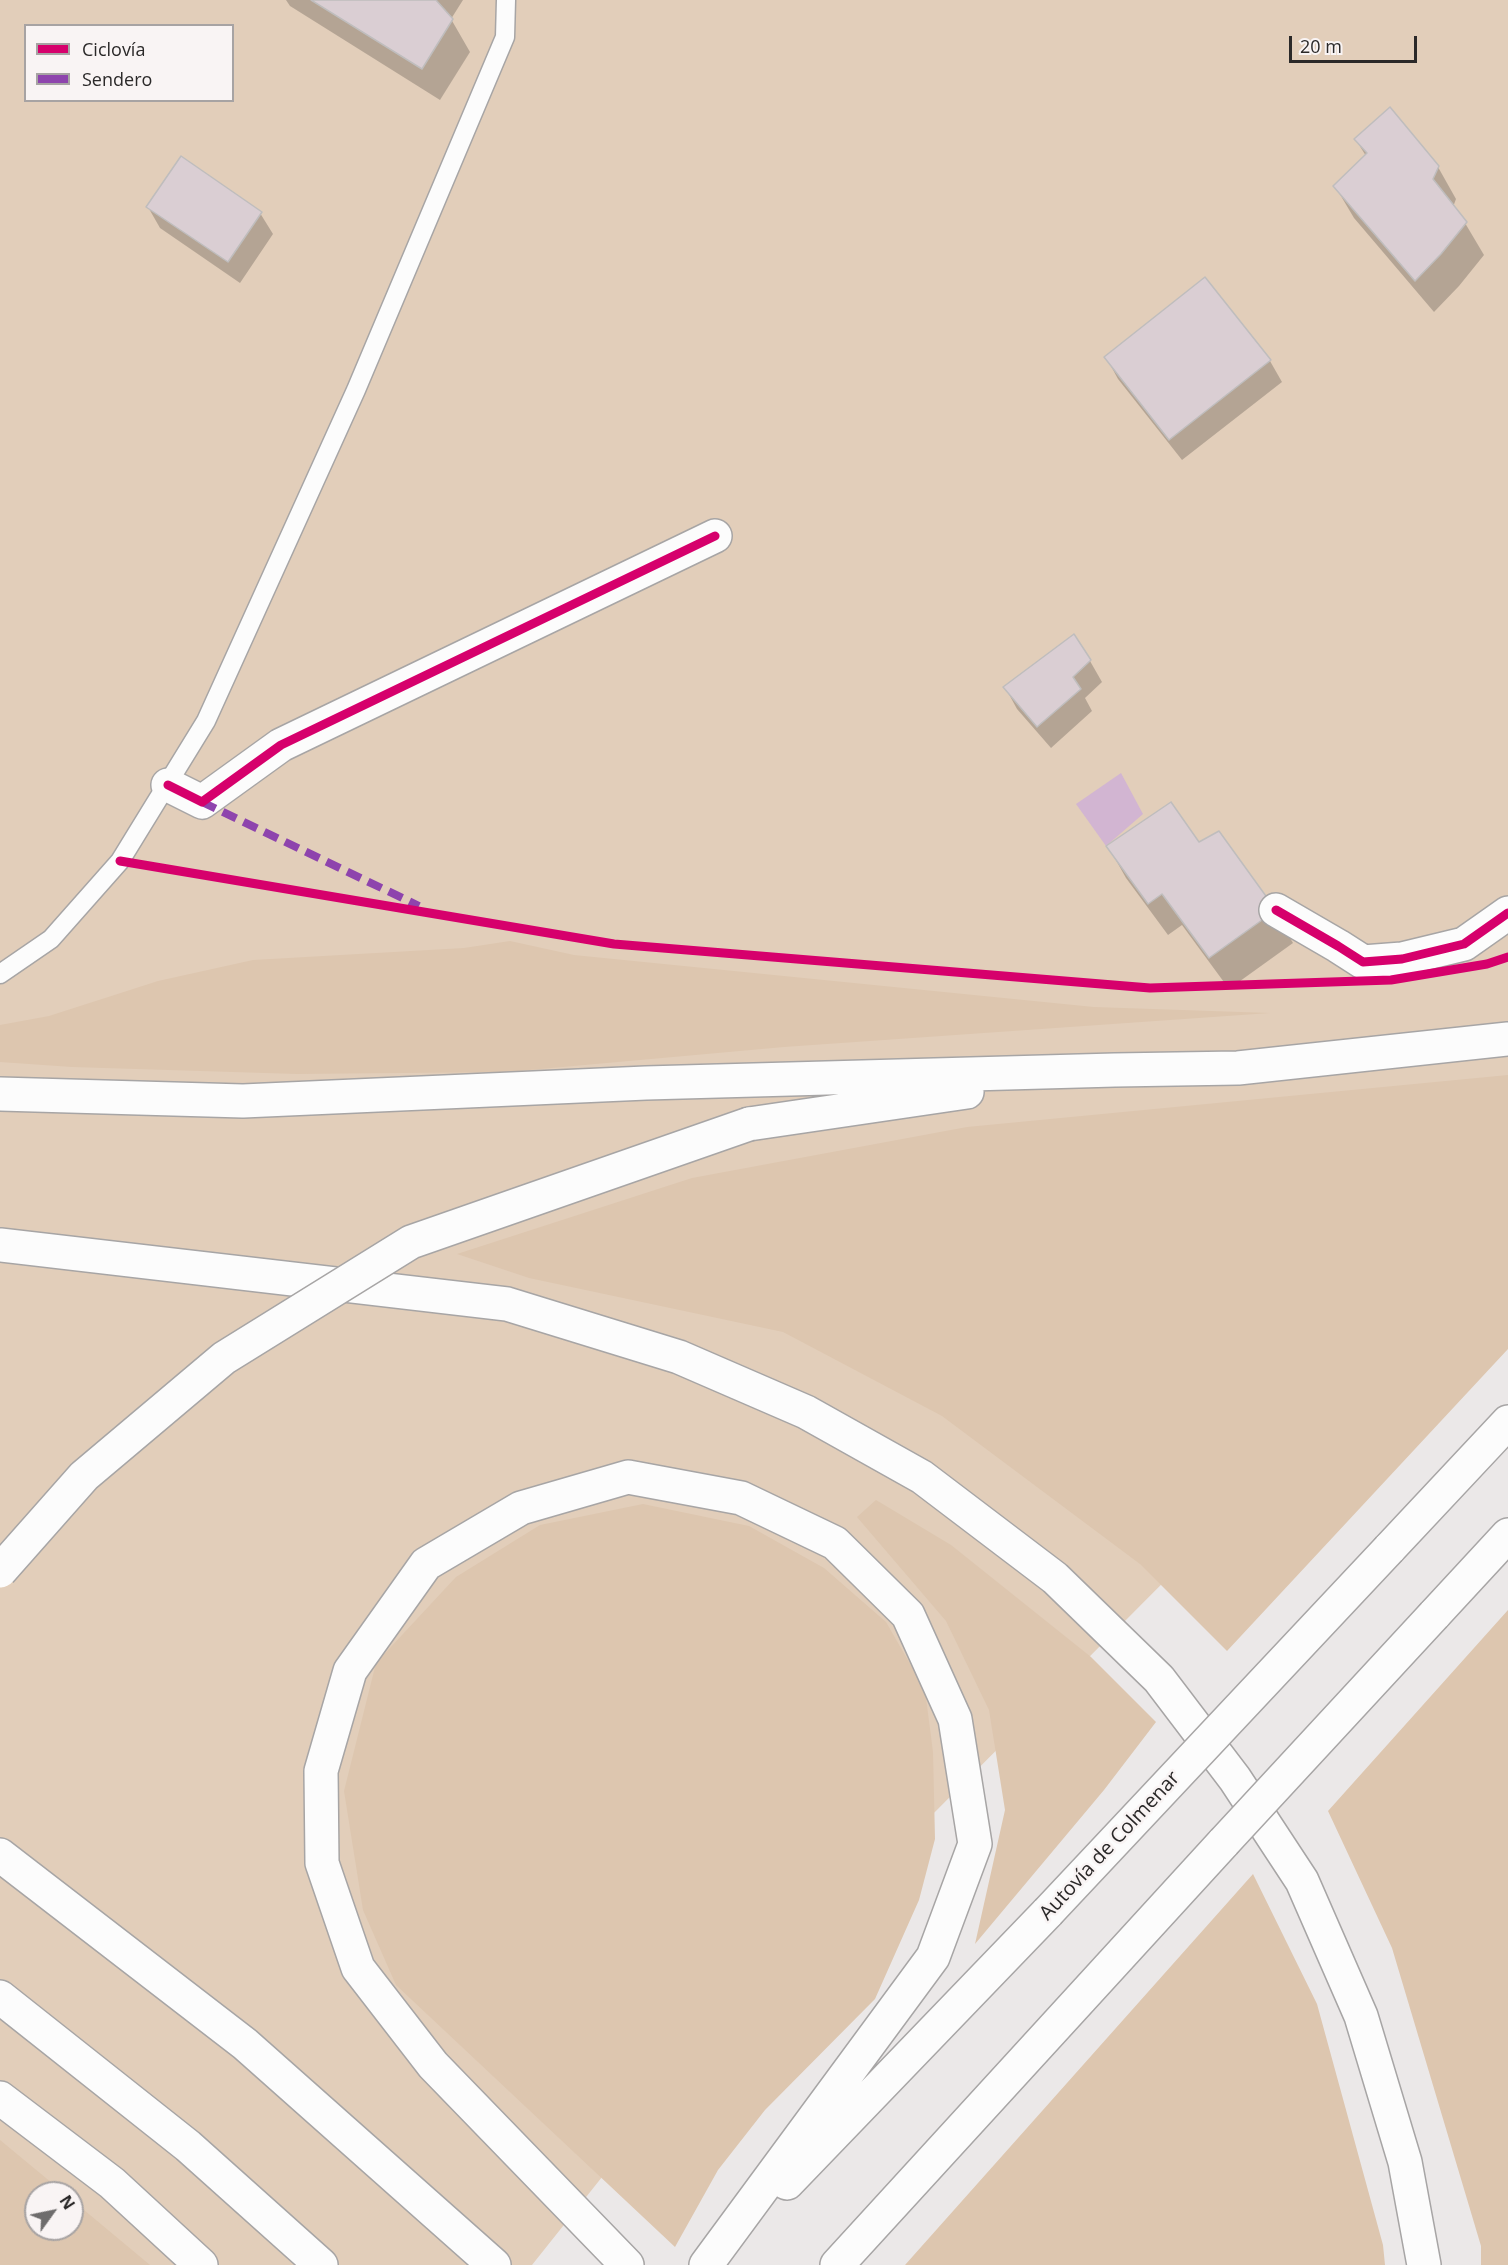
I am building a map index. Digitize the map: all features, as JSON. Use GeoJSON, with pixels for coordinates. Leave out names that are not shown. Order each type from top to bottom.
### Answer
{"type":"FeatureCollection","features":[{"type":"Feature","properties":{"kind":"main road"},"geometry":{"type":"LineString","coordinates":[[168,785],[202,802],[281,745],[715,536]]}},
{"type":"Feature","properties":{"kind":"main road"},"geometry":{"type":"LineString","coordinates":[[1276,910],[1363,962],[1402,959],[1464,944],[1508,913]]}},
{"type":"Feature","properties":{"kind":"main road"},"geometry":{"type":"LineString","coordinates":[[0,1094],[243,1101],[646,1083],[1238,1068],[1508,1039]]}},
{"type":"Feature","properties":{"kind":"main road"},"geometry":{"type":"LineString","coordinates":[[0,1571],[84,1476],[224,1358],[411,1242],[748,1124],[1115,1070]]}},
{"type":"Feature","properties":{"kind":"main road"},"geometry":{"type":"LineString","coordinates":[[0,1245],[507,1304],[678,1357],[806,1412],[922,1477],[1055,1578],[1159,1679],[1235,1779],[1302,1881],[1361,2016],[1405,2162],[1424,2265]]}},
{"type":"Feature","properties":{"kind":"main road","name":"Autovía de Colmenar"},"geometry":{"type":"LineString","coordinates":[[707,2265],[960,2006],[1508,1422]]}},
{"type":"Feature","properties":{"kind":"main road"},"geometry":{"type":"LineString","coordinates":[[627,2265],[433,2066],[358,1968],[322,1863],[321,1771],[350,1671],[426,1564],[521,1508],[628,1477],[741,1498],[835,1543],[908,1615],[955,1719],[975,1844],[933,1957],[707,2265]]}},
{"type":"Feature","properties":{"kind":"main road"},"geometry":{"type":"LineString","coordinates":[[837,2265],[1508,1535]]}},
{"type":"Feature","properties":{"kind":"main road"},"geometry":{"type":"LineString","coordinates":[[0,1855],[245,2044],[494,2265]]}},
{"type":"Feature","properties":{"kind":"main road"},"geometry":{"type":"LineString","coordinates":[[0,1997],[188,2146],[321,2265]]}},
{"type":"Feature","properties":{"kind":"main road"},"geometry":{"type":"LineString","coordinates":[[0,2098],[112,2183],[201,2265]]}},
{"type":"Feature","properties":{"kind":"lane"},"geometry":{"type":"LineString","coordinates":[[0,975],[51,939],[120,861],[206,722],[360,380],[505,37],[506,0]]}},
{"type":"Feature","properties":{"kind":"shaded area"},"geometry":{"type":"Polygon","coordinates":[[[0,0],[1508,0],[1508,1236],[723,2025],[532,2265],[0,2265],[0,0]]]}},
{"type":"Feature","properties":{"kind":"shaded area"},"geometry":{"type":"Polygon","coordinates":[[[1121,773],[1143,814],[1106,846],[1076,804],[1121,773]]]}},
{"type":"Feature","properties":{"kind":"shaded area"},"geometry":{"type":"Polygon","coordinates":[[[510,941],[574,955],[1094,1007],[1270,1013],[784,1047],[507,1072],[297,1074],[72,1067],[0,1062],[0,1025],[49,1016],[158,981],[253,960],[464,948],[510,941]]]}},
{"type":"Feature","properties":{"kind":"shaded area"},"geometry":{"type":"Polygon","coordinates":[[[1508,1075],[1508,1349],[1227,1651],[1140,1564],[942,1416],[783,1332],[529,1278],[457,1254],[692,1178],[967,1127],[1508,1075]]]}},
{"type":"Feature","properties":{"kind":"shaded area"},"geometry":{"type":"Polygon","coordinates":[[[876,1500],[951,1545],[1091,1657],[1156,1722],[1104,1790],[975,1944],[1005,1810],[989,1710],[946,1621],[857,1517],[876,1500]]]}},
{"type":"Feature","properties":{"kind":"shaded area"},"geometry":{"type":"Polygon","coordinates":[[[643,1504],[749,1526],[824,1568],[886,1622],[925,1690],[933,1752],[935,1839],[919,1900],[875,1999],[765,2110],[718,2170],[675,2247],[396,1985],[363,1910],[344,1791],[376,1663],[456,1577],[540,1525],[643,1504]]]}},
{"type":"Feature","properties":{"kind":"shaded area"},"geometry":{"type":"Polygon","coordinates":[[[1508,1610],[1508,2265],[1481,2265],[1481,2246],[1392,1948],[1328,1811],[1508,1610]]]}},
{"type":"Feature","properties":{"kind":"shaded area"},"geometry":{"type":"Polygon","coordinates":[[[1253,1874],[1317,2004],[1383,2245],[1385,2265],[905,2265],[1253,1874]]]}},
{"type":"Feature","properties":{"kind":"shaded area"},"geometry":{"type":"Polygon","coordinates":[[[0,2140],[50,2181],[24,2181],[24,2241],[84,2241],[84,2210],[150,2265],[0,2265],[0,2140]]]}},
{"type":"Feature","properties":{"kind":"building"},"geometry":{"type":"Polygon","coordinates":[[[311,0],[436,0],[453,19],[422,69],[311,0]]]}},
{"type":"Feature","properties":{"kind":"building"},"geometry":{"type":"Polygon","coordinates":[[[1390,107],[1439,166],[1433,179],[1467,222],[1415,281],[1333,186],[1367,153],[1354,139],[1390,107]]]}},
{"type":"Feature","properties":{"kind":"building"},"geometry":{"type":"Polygon","coordinates":[[[181,156],[262,212],[228,262],[146,207],[181,156]]]}},
{"type":"Feature","properties":{"kind":"building"},"geometry":{"type":"Polygon","coordinates":[[[1205,277],[1271,360],[1169,440],[1104,357],[1205,277]]]}},
{"type":"Feature","properties":{"kind":"building"},"geometry":{"type":"Polygon","coordinates":[[[1074,634],[1091,660],[1073,677],[1081,689],[1037,727],[1003,687],[1074,634]]]}},
{"type":"Feature","properties":{"kind":"building"},"geometry":{"type":"Polygon","coordinates":[[[1171,802],[1199,842],[1219,831],[1276,910],[1209,958],[1162,894],[1148,904],[1106,846],[1171,802]]]}},
{"type":"Feature","properties":{"kind":"marked path"},"geometry":{"type":"LineString","coordinates":[[202,802],[419,906]]}},
{"type":"Feature","properties":{"kind":"cycle path"},"geometry":{"type":"LineString","coordinates":[[168,785],[202,802],[281,745],[715,536]]}},
{"type":"Feature","properties":{"kind":"cycle path"},"geometry":{"type":"LineString","coordinates":[[120,861],[614,944],[1150,988],[1391,980],[1487,964],[1508,957]]}},
{"type":"Feature","properties":{"kind":"cycle path"},"geometry":{"type":"LineString","coordinates":[[1276,910],[1363,962],[1402,959],[1464,944],[1508,913]]}}]}
